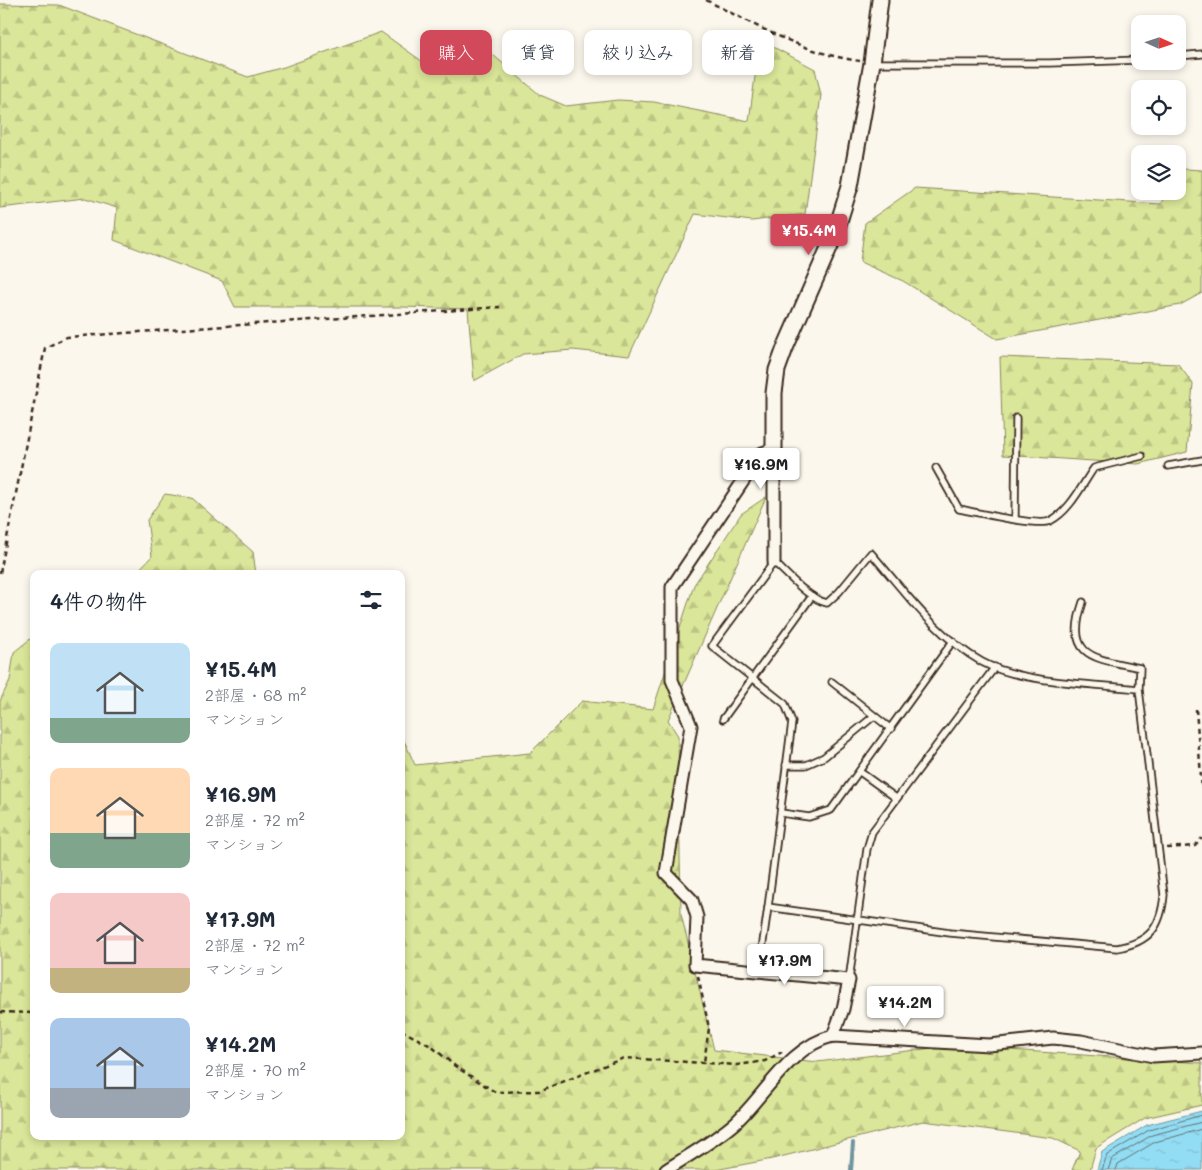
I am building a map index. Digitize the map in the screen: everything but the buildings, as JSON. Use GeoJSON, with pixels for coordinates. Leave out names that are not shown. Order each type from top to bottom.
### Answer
{"type":"FeatureCollection","features":[{"type":"Feature","properties":{"kind":"street"},"geometry":{"type":"LineString","coordinates":[[774,562],[774,393],[778,370],[843,211],[856,159],[880,0]]}},
{"type":"Feature","properties":{"kind":"street"},"geometry":{"type":"LineString","coordinates":[[774,450],[762,453],[672,587],[672,680],[691,726],[666,873],[692,900],[697,917],[695,965],[849,980],[843,1009],[833,1036]]}},
{"type":"Feature","properties":{"kind":"street"},"geometry":{"type":"LineString","coordinates":[[666,1170],[736,1122],[798,1055],[822,1039],[833,1036],[989,1045],[1053,1038],[1081,1041],[1153,1056],[1202,1053]]}},
{"type":"Feature","properties":{"kind":"lane"},"geometry":{"type":"LineString","coordinates":[[1186,55],[1202,54]]}},
{"type":"Feature","properties":{"kind":"lane"},"geometry":{"type":"LineString","coordinates":[[872,63],[1050,63],[1131,60]]}},
{"type":"Feature","properties":{"kind":"lane"},"geometry":{"type":"LineString","coordinates":[[1015,519],[1016,418]]}},
{"type":"Feature","properties":{"kind":"lane"},"geometry":{"type":"LineString","coordinates":[[936,468],[959,509],[1015,519],[1050,521],[1066,508],[1094,468],[1142,456]]}},
{"type":"Feature","properties":{"kind":"lane"},"geometry":{"type":"LineString","coordinates":[[1168,466],[1202,460]]}},
{"type":"Feature","properties":{"kind":"lane"},"geometry":{"type":"LineString","coordinates":[[760,970],[792,722],[791,714],[785,704],[712,646],[774,562],[812,596],[821,602],[827,603],[831,601],[871,553],[939,630],[982,662],[995,667],[1049,679],[1139,689]]}},
{"type":"Feature","properties":{"kind":"lane"},"geometry":{"type":"LineString","coordinates":[[723,718],[812,596]]}},
{"type":"Feature","properties":{"kind":"lane"},"geometry":{"type":"LineString","coordinates":[[768,907],[950,933],[1117,948],[1131,945],[1155,929],[1162,915],[1164,895],[1139,689],[1140,668],[1105,661],[1082,650],[1076,636],[1076,620],[1083,602]]}},
{"type":"Feature","properties":{"kind":"lane"},"geometry":{"type":"LineString","coordinates":[[780,813],[809,817],[831,810],[953,641]]}},
{"type":"Feature","properties":{"kind":"lane"},"geometry":{"type":"LineString","coordinates":[[849,980],[867,849],[872,832],[995,667]]}},
{"type":"Feature","properties":{"kind":"lane"},"geometry":{"type":"LineString","coordinates":[[832,682],[891,729]]}},
{"type":"Feature","properties":{"kind":"lane"},"geometry":{"type":"LineString","coordinates":[[786,765],[806,765],[824,757],[874,716]]}},
{"type":"Feature","properties":{"kind":"lane"},"geometry":{"type":"LineString","coordinates":[[860,772],[896,798]]}},
{"type":"Feature","properties":{"kind":"path"},"geometry":{"type":"LineString","coordinates":[[706,0],[760,27],[832,57],[872,63]]}},
{"type":"Feature","properties":{"kind":"path"},"geometry":{"type":"LineString","coordinates":[[0,573],[45,348],[67,337],[500,307]]}},
{"type":"Feature","properties":{"kind":"path"},"geometry":{"type":"LineString","coordinates":[[1196,709],[1202,790]]}},
{"type":"Feature","properties":{"kind":"path"},"geometry":{"type":"LineString","coordinates":[[1159,848],[1195,846],[1202,838]]}},
{"type":"Feature","properties":{"kind":"path"},"geometry":{"type":"LineString","coordinates":[[695,965],[709,1028],[704,1062]]}},
{"type":"Feature","properties":{"kind":"path"},"geometry":{"type":"LineString","coordinates":[[0,1012],[30,1013]]}},
{"type":"Feature","properties":{"kind":"path"},"geometry":{"type":"LineString","coordinates":[[405,1032],[431,1046],[455,1066],[494,1092],[539,1091],[624,1058],[744,1065],[765,1061],[782,1052]]}},
{"type":"Feature","properties":{"kind":"green space"},"geometry":{"type":"Polygon","coordinates":[[[0,4],[59,5],[248,77],[284,67],[381,32],[420,60],[420,75],[492,75],[492,54],[502,63],[502,75],[516,75],[540,95],[566,106],[618,100],[654,102],[749,121],[755,75],[774,75],[774,47],[815,69],[821,95],[805,214],[752,221],[695,214],[629,356],[573,350],[523,354],[474,381],[468,309],[235,307],[222,281],[114,240],[117,208],[85,198],[0,208],[0,4]]]}},
{"type":"Feature","properties":{"kind":"green space"},"geometry":{"type":"Polygon","coordinates":[[[1186,169],[1202,170],[1202,293],[1180,305],[997,339],[903,281],[860,262],[865,223],[915,188],[1160,204],[1163,200],[1186,200],[1186,169]]]}},
{"type":"Feature","properties":{"kind":"green space"},"geometry":{"type":"Polygon","coordinates":[[[1000,357],[1178,364],[1193,384],[1187,452],[1138,464],[1003,455],[1000,357]]]}},
{"type":"Feature","properties":{"kind":"green space"},"geometry":{"type":"Polygon","coordinates":[[[165,494],[192,498],[253,552],[255,570],[139,570],[152,556],[147,520],[165,494]]]}},
{"type":"Feature","properties":{"kind":"green space"},"geometry":{"type":"Polygon","coordinates":[[[766,497],[668,720],[678,736],[681,914],[714,1050],[817,1062],[949,1046],[1202,1063],[1202,1105],[1145,1118],[1096,1148],[1090,1170],[1072,1170],[1080,1151],[1053,1138],[923,1121],[772,1159],[715,1170],[0,1170],[0,701],[10,680],[14,652],[30,639],[30,1140],[405,1140],[405,743],[415,765],[530,753],[582,701],[653,709],[694,585],[741,514],[766,497]]]}},
{"type":"Feature","properties":{"kind":"water"},"geometry":{"type":"Polygon","coordinates":[[[1202,1111],[1202,1170],[1097,1170],[1102,1152],[1147,1125],[1202,1111]]]}},
{"type":"Feature","properties":{"kind":"waterway"},"geometry":{"type":"LineString","coordinates":[[851,1170],[853,1143]]}}]}
